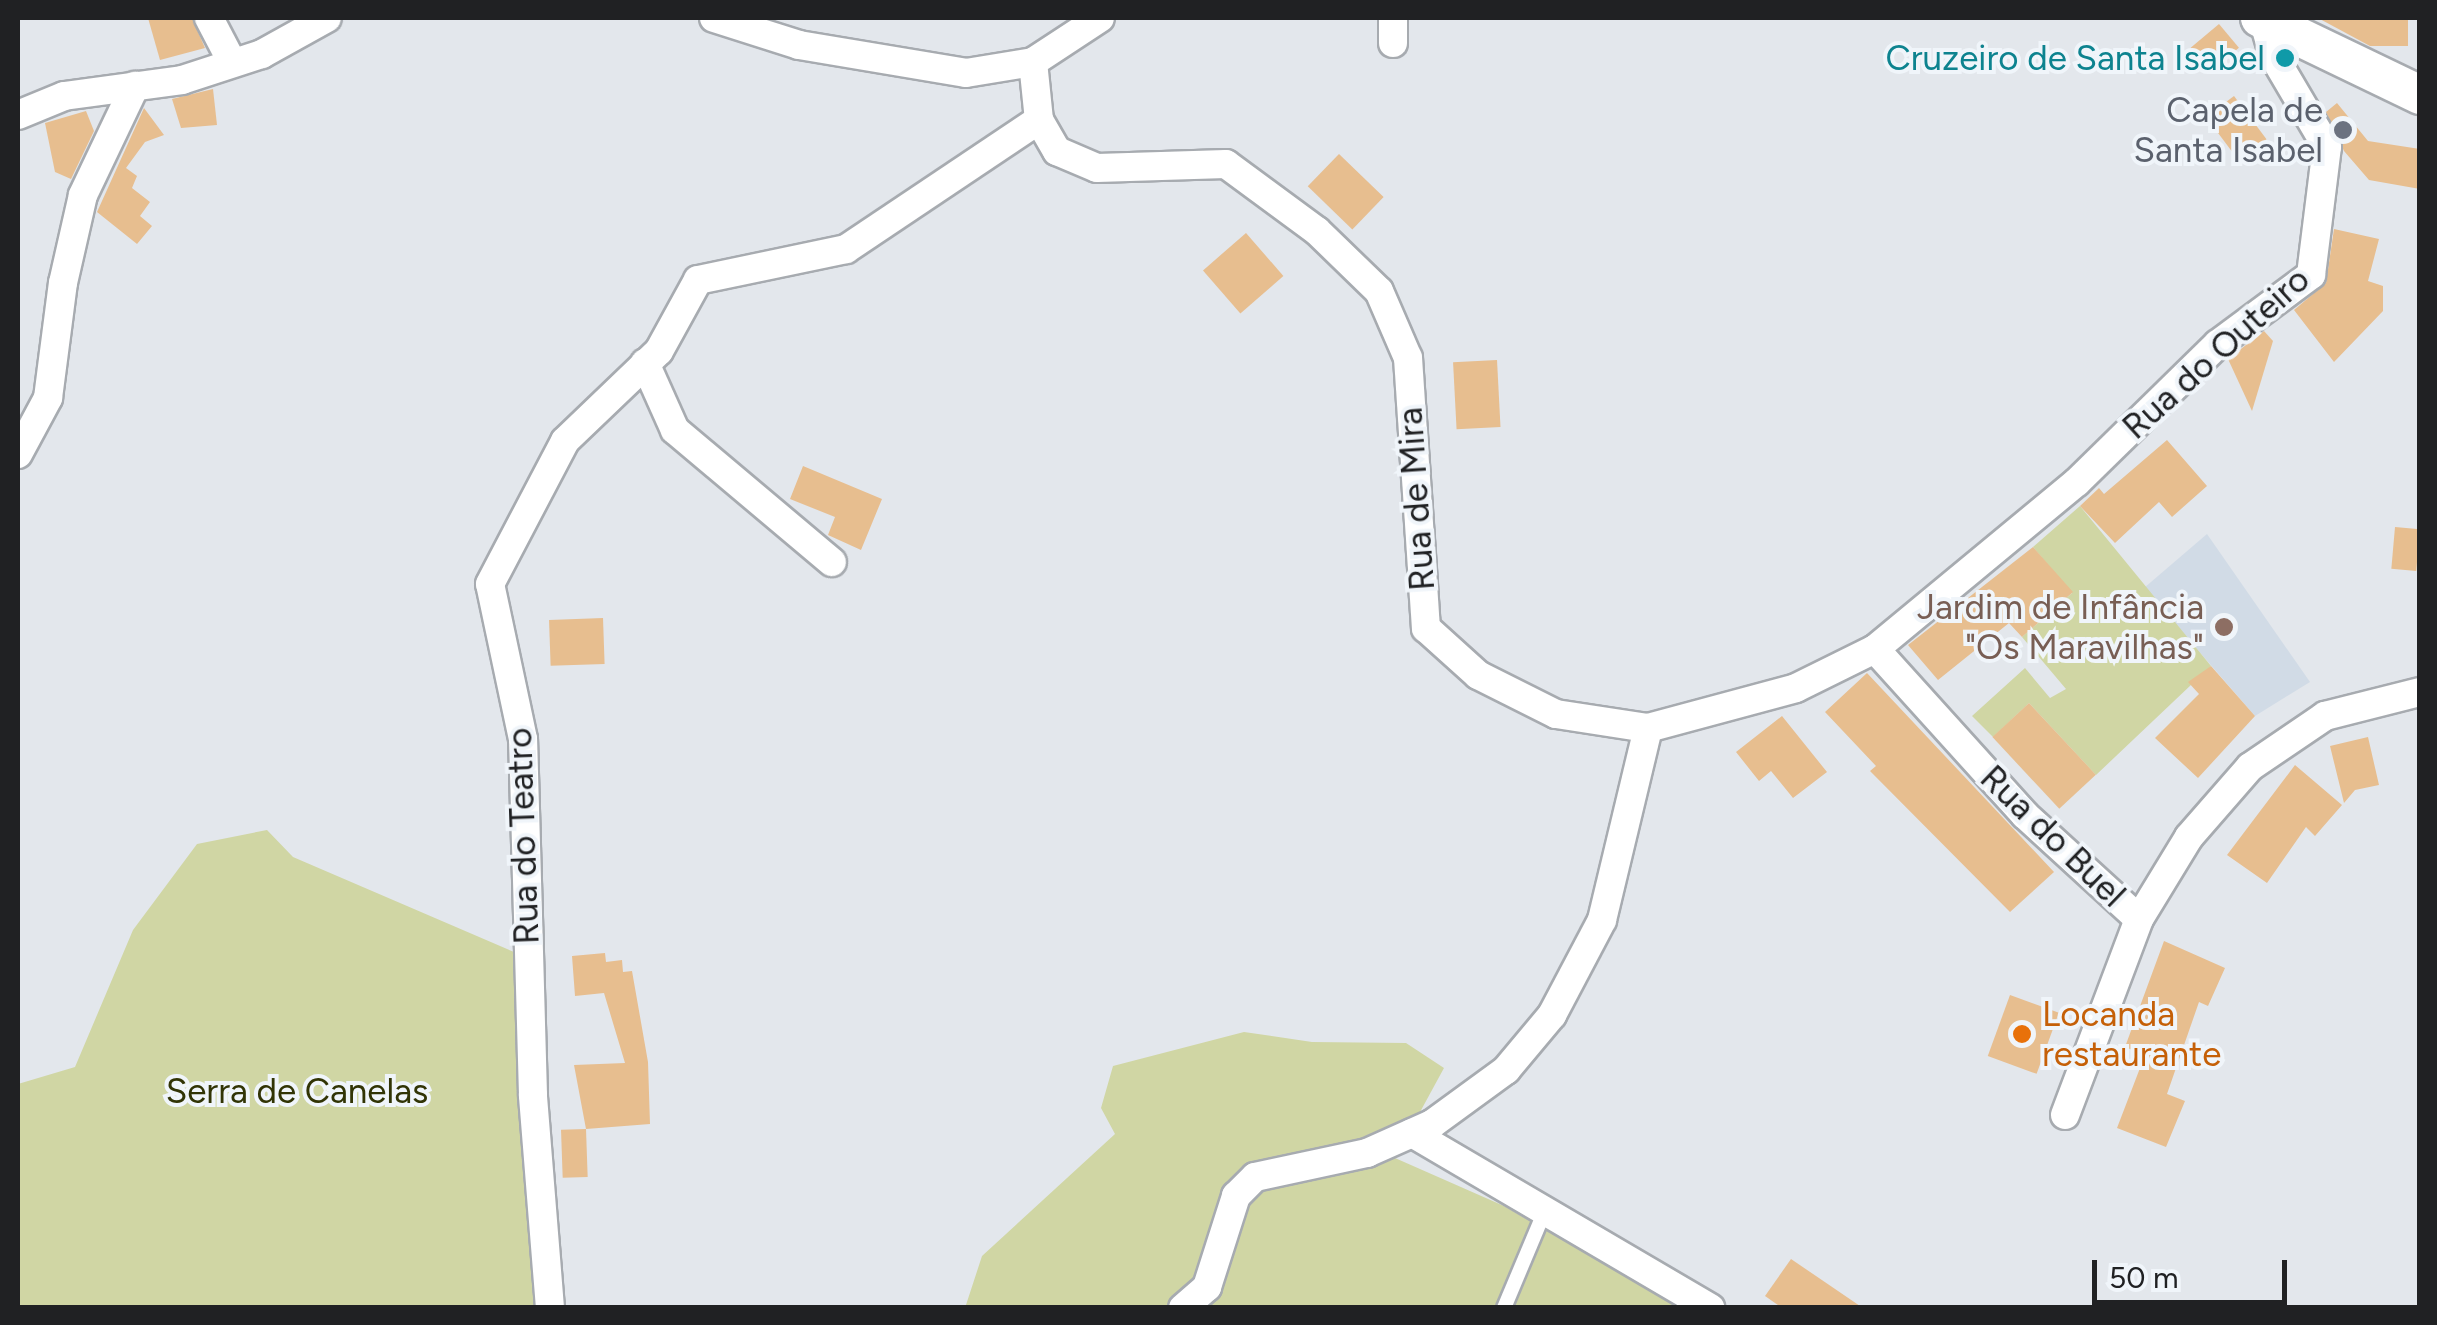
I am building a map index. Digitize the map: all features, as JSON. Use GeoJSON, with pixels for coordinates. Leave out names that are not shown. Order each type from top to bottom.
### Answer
{"type":"FeatureCollection","features":[{"type":"Feature","properties":{"kind":"main road"},"geometry":{"type":"LineString","coordinates":[[2262,20],[2420,95]]}},
{"type":"Feature","properties":{"kind":"street"},"geometry":{"type":"LineString","coordinates":[[209,18],[232,62]]}},
{"type":"Feature","properties":{"kind":"street"},"geometry":{"type":"LineString","coordinates":[[18,115],[64,96],[182,80],[262,54],[327,18]]}},
{"type":"Feature","properties":{"kind":"street"},"geometry":{"type":"LineString","coordinates":[[714,18],[799,44],[966,72],[1033,62],[1100,18]]}},
{"type":"Feature","properties":{"kind":"street","name":"Rua do Outeiro"},"geometry":{"type":"LineString","coordinates":[[1876,649],[2076,482],[2218,344],[2311,275],[2327,147],[2274,57],[2262,20]]}},
{"type":"Feature","properties":{"kind":"street"},"geometry":{"type":"LineString","coordinates":[[1033,62],[1039,120]]}},
{"type":"Feature","properties":{"kind":"street"},"geometry":{"type":"LineString","coordinates":[[18,454],[48,398],[62,283],[83,194],[135,86]]}},
{"type":"Feature","properties":{"kind":"street","name":"Rua de Mira"},"geometry":{"type":"LineString","coordinates":[[1039,120],[1057,152],[1097,168],[1226,164],[1317,231],[1380,290],[1408,358],[1426,628],[1478,675],[1556,714],[1648,728],[1796,688],[1876,649]]}},
{"type":"Feature","properties":{"kind":"street","name":"Rua do Teatro"},"geometry":{"type":"LineString","coordinates":[[550,1308],[533,1095],[523,739],[490,584],[565,441],[659,350],[698,280],[846,250],[1039,120]]}},
{"type":"Feature","properties":{"kind":"street"},"geometry":{"type":"LineString","coordinates":[[645,363],[676,430],[832,562]]}},
{"type":"Feature","properties":{"kind":"street","name":"Rua do Buel"},"geometry":{"type":"LineString","coordinates":[[1876,649],[2025,815],[2139,919],[2188,837],[2250,767],[2324,716],[2420,692]]}},
{"type":"Feature","properties":{"kind":"street"},"geometry":{"type":"LineString","coordinates":[[1183,1308],[1207,1287],[1236,1196],[1255,1176],[1367,1153],[1412,1133],[1506,1070],[1552,1015],[1602,920],[1648,728]]}},
{"type":"Feature","properties":{"kind":"street"},"geometry":{"type":"LineString","coordinates":[[2065,1114],[2139,919]]}},
{"type":"Feature","properties":{"kind":"street"},"geometry":{"type":"LineString","coordinates":[[1412,1133],[1544,1216],[1706,1306]]}},
{"type":"Feature","properties":{"kind":"lane"},"geometry":{"type":"LineString","coordinates":[[1504,1308],[1544,1216]]}},
{"type":"Feature","properties":{"kind":"shaded area","name":"Jardim de Infância \"Os Maravilhas\""},"geometry":{"type":"Polygon","coordinates":[[[2207,534],[2310,682],[2255,716],[2144,588],[2207,534]]]}},
{"type":"Feature","properties":{"kind":"green space"},"geometry":{"type":"Polygon","coordinates":[[[2080,506],[2211,666],[2096,775],[2029,703],[1993,737],[1972,716],[2025,668],[2050,698],[2066,689],[2022,637],[2072,593],[2033,547],[2080,506]]]}},
{"type":"Feature","properties":{"kind":"green space","name":"Serra de Canelas"},"geometry":{"type":"Polygon","coordinates":[[[267,830],[293,857],[535,961],[557,1307],[18,1308],[18,1084],[75,1067],[133,930],[197,844],[267,830]]]}},
{"type":"Feature","properties":{"kind":"green space"},"geometry":{"type":"Polygon","coordinates":[[[1244,1032],[1312,1042],[1406,1043],[1444,1068],[1395,1158],[1504,1206],[1679,1307],[965,1308],[982,1256],[1115,1134],[1101,1108],[1113,1066],[1244,1032]]]}},
{"type":"Feature","properties":{"kind":"building"},"geometry":{"type":"Polygon","coordinates":[[[148,18],[192,18],[205,48],[160,60],[148,18]]]}},
{"type":"Feature","properties":{"kind":"building"},"geometry":{"type":"Polygon","coordinates":[[[2318,18],[2408,18],[2408,46],[2370,46],[2318,18]]]}},
{"type":"Feature","properties":{"kind":"building"},"geometry":{"type":"Polygon","coordinates":[[[2219,24],[2239,48],[2211,72],[2191,48],[2219,24]]]}},
{"type":"Feature","properties":{"kind":"building"},"geometry":{"type":"Polygon","coordinates":[[[213,89],[217,125],[181,128],[172,99],[213,89]]]}},
{"type":"Feature","properties":{"kind":"building"},"geometry":{"type":"Polygon","coordinates":[[[2234,96],[2266,139],[2239,160],[2206,117],[2234,96]]]}},
{"type":"Feature","properties":{"kind":"building"},"geometry":{"type":"Polygon","coordinates":[[[2337,103],[2368,141],[2420,149],[2420,189],[2369,180],[2344,151],[2326,112],[2337,103]]]}},
{"type":"Feature","properties":{"kind":"building"},"geometry":{"type":"Polygon","coordinates":[[[144,108],[164,135],[145,142],[126,168],[137,176],[132,188],[150,202],[140,216],[152,226],[137,244],[97,212],[144,108]]]}},
{"type":"Feature","properties":{"kind":"building"},"geometry":{"type":"Polygon","coordinates":[[[86,111],[94,131],[71,179],[55,172],[45,123],[86,111]]]}},
{"type":"Feature","properties":{"kind":"building"},"geometry":{"type":"Polygon","coordinates":[[[1339,154],[1384,197],[1352,229],[1308,186],[1339,154]]]}},
{"type":"Feature","properties":{"kind":"building"},"geometry":{"type":"Polygon","coordinates":[[[2334,229],[2379,239],[2368,281],[2383,286],[2383,311],[2334,362],[2294,310],[2326,283],[2334,229]]]}},
{"type":"Feature","properties":{"kind":"building"},"geometry":{"type":"Polygon","coordinates":[[[1246,233],[1283,276],[1240,313],[1203,270],[1246,233]]]}},
{"type":"Feature","properties":{"kind":"building"},"geometry":{"type":"Polygon","coordinates":[[[2264,331],[2273,341],[2252,411],[2228,359],[2264,331]]]}},
{"type":"Feature","properties":{"kind":"building"},"geometry":{"type":"Polygon","coordinates":[[[1497,360],[1501,427],[1457,429],[1453,362],[1497,360]]]}},
{"type":"Feature","properties":{"kind":"building"},"geometry":{"type":"Polygon","coordinates":[[[2167,440],[2207,486],[2172,517],[2159,502],[2115,543],[2080,506],[2099,488],[2104,494],[2167,440]]]}},
{"type":"Feature","properties":{"kind":"building"},"geometry":{"type":"Polygon","coordinates":[[[803,466],[882,499],[861,550],[828,535],[835,517],[790,499],[803,466]]]}},
{"type":"Feature","properties":{"kind":"building"},"geometry":{"type":"Polygon","coordinates":[[[2395,527],[2420,529],[2416,571],[2391,569],[2395,527]]]}},
{"type":"Feature","properties":{"kind":"building"},"geometry":{"type":"Polygon","coordinates":[[[2033,547],[2073,592],[2022,637],[2009,623],[1938,680],[1908,645],[2033,547]]]}},
{"type":"Feature","properties":{"kind":"building"},"geometry":{"type":"Polygon","coordinates":[[[603,618],[605,664],[551,666],[549,620],[603,618]]]}},
{"type":"Feature","properties":{"kind":"building"},"geometry":{"type":"Polygon","coordinates":[[[2211,666],[2255,716],[2198,778],[2155,738],[2199,694],[2188,682],[2211,666]]]}},
{"type":"Feature","properties":{"kind":"building"},"geometry":{"type":"Polygon","coordinates":[[[1867,673],[2054,872],[2010,912],[1870,771],[1876,766],[1825,712],[1867,673]]]}},
{"type":"Feature","properties":{"kind":"building"},"geometry":{"type":"Polygon","coordinates":[[[2029,703],[2096,775],[2059,809],[1992,737],[2029,703]]]}},
{"type":"Feature","properties":{"kind":"building"},"geometry":{"type":"Polygon","coordinates":[[[1782,716],[1827,772],[1793,798],[1771,771],[1759,781],[1736,752],[1782,716]]]}},
{"type":"Feature","properties":{"kind":"building"},"geometry":{"type":"Polygon","coordinates":[[[2368,737],[2379,785],[2355,790],[2344,803],[2330,746],[2368,737]]]}},
{"type":"Feature","properties":{"kind":"building"},"geometry":{"type":"Polygon","coordinates":[[[2295,765],[2342,805],[2315,836],[2306,827],[2267,883],[2227,855],[2295,765]]]}},
{"type":"Feature","properties":{"kind":"building"},"geometry":{"type":"Polygon","coordinates":[[[2164,941],[2225,968],[2208,1006],[2199,1002],[2167,1094],[2185,1101],[2166,1147],[2117,1128],[2145,1055],[2125,1047],[2164,941]]]}},
{"type":"Feature","properties":{"kind":"building"},"geometry":{"type":"Polygon","coordinates":[[[605,953],[606,962],[622,960],[623,972],[632,971],[648,1062],[650,1124],[586,1129],[574,1065],[625,1063],[604,993],[575,996],[572,956],[605,953]]]}},
{"type":"Feature","properties":{"kind":"building","name":"Locanda restaurante"},"geometry":{"type":"Polygon","coordinates":[[[2010,995],[2059,1013],[2037,1074],[1988,1056],[2010,995]]]}},
{"type":"Feature","properties":{"kind":"building"},"geometry":{"type":"Polygon","coordinates":[[[586,1129],[588,1177],[563,1178],[561,1130],[586,1129]]]}},
{"type":"Feature","properties":{"kind":"building"},"geometry":{"type":"Polygon","coordinates":[[[1791,1259],[1863,1308],[1782,1308],[1765,1296],[1791,1259]]]}},
{"type":"Feature","properties":{"kind":"place","name":"Cruzeiro de Santa Isabel"},"geometry":{"type":"Point","coordinates":[2285,58]}},
{"type":"Feature","properties":{"kind":"place","name":"Capela de Santa Isabel"},"geometry":{"type":"Point","coordinates":[2343,130]}},
{"type":"Feature","properties":{"kind":"place","name":"Jardim de Infância \"Os Maravilhas\""},"geometry":{"type":"Point","coordinates":[2224,627]}},
{"type":"Feature","properties":{"kind":"place","name":"Locanda restaurante"},"geometry":{"type":"Point","coordinates":[2022,1034]}}]}
